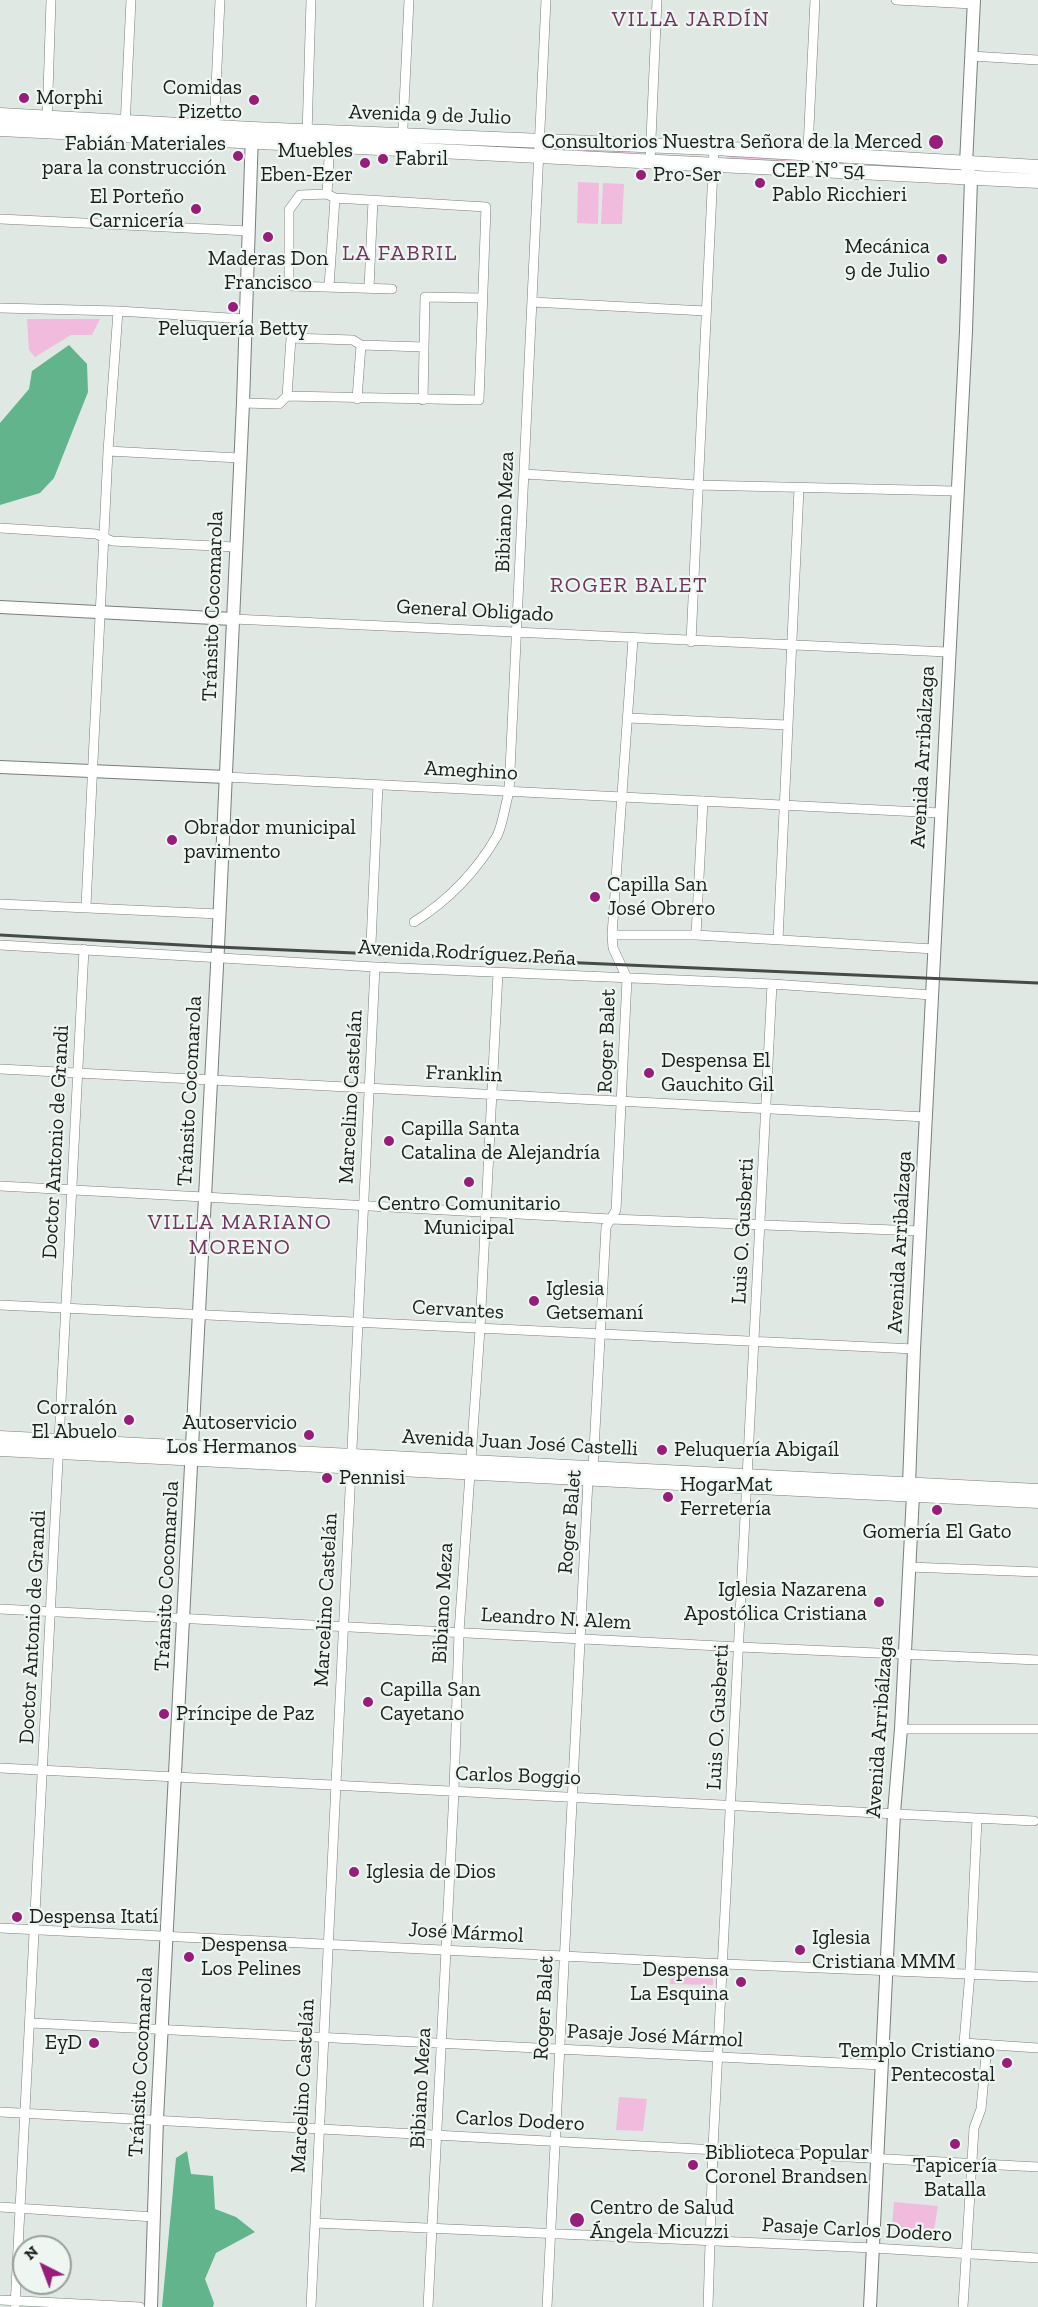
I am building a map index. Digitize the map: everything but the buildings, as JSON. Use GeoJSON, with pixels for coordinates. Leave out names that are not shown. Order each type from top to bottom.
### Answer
{"type":"FeatureCollection","features":[{"type":"Feature","properties":{"kind":"main road","name":"Avenida 9 de Julio"},"geometry":{"type":"LineString","coordinates":[[0,115],[47,125]]}},
{"type":"Feature","properties":{"kind":"main road","name":"Avenida 9 de Julio"},"geometry":{"type":"LineString","coordinates":[[0,129],[47,125],[125,128],[214,126],[252,136]]}},
{"type":"Feature","properties":{"kind":"main road","name":"Avenida 9 de Julio"},"geometry":{"type":"LineString","coordinates":[[125,128],[214,141],[252,136],[402,141],[541,140],[1038,167]]}},
{"type":"Feature","properties":{"kind":"main road","name":"Avenida 9 de Julio"},"geometry":{"type":"LineString","coordinates":[[402,141],[540,155],[650,162],[1038,181]]}},
{"type":"Feature","properties":{"kind":"main road","name":"Avenida Juan José Castelli"},"geometry":{"type":"LineString","coordinates":[[0,1438],[60,1446],[911,1490],[1038,1501]]}},
{"type":"Feature","properties":{"kind":"main road","name":"Avenida Juan José Castelli"},"geometry":{"type":"LineString","coordinates":[[0,1449],[60,1446]]}},
{"type":"Feature","properties":{"kind":"main road","name":"Avenida Juan José Castelli"},"geometry":{"type":"LineString","coordinates":[[911,1490],[1038,1491]]}},
{"type":"Feature","properties":{"kind":"street"},"geometry":{"type":"LineString","coordinates":[[47,125],[51,0]]}},
{"type":"Feature","properties":{"kind":"street"},"geometry":{"type":"LineString","coordinates":[[125,128],[131,0]]}},
{"type":"Feature","properties":{"kind":"street"},"geometry":{"type":"LineString","coordinates":[[214,141],[220,0]]}},
{"type":"Feature","properties":{"kind":"street"},"geometry":{"type":"LineString","coordinates":[[307,137],[311,0]]}},
{"type":"Feature","properties":{"kind":"street"},"geometry":{"type":"LineString","coordinates":[[402,141],[409,0]]}},
{"type":"Feature","properties":{"kind":"street","name":"Bibiano Meza"},"geometry":{"type":"LineString","coordinates":[[414,921],[458,889],[498,834],[509,792],[546,0]]}},
{"type":"Feature","properties":{"kind":"street"},"geometry":{"type":"LineString","coordinates":[[650,162],[657,0]]}},
{"type":"Feature","properties":{"kind":"street"},"geometry":{"type":"LineString","coordinates":[[807,170],[815,0]]}},
{"type":"Feature","properties":{"kind":"street"},"geometry":{"type":"LineString","coordinates":[[896,0],[974,2],[966,164],[971,178]]}},
{"type":"Feature","properties":{"kind":"street"},"geometry":{"type":"LineString","coordinates":[[971,56],[1038,60]]}},
{"type":"Feature","properties":{"kind":"street","name":"Tránsito Cocomarola"},"geometry":{"type":"LineString","coordinates":[[151,2307],[157,2119],[193,1454],[198,1313],[226,777],[243,403],[252,136]]}},
{"type":"Feature","properties":{"kind":"street"},"geometry":{"type":"LineString","coordinates":[[329,287],[330,138]]}},
{"type":"Feature","properties":{"kind":"street"},"geometry":{"type":"LineString","coordinates":[[691,642],[714,148]]}},
{"type":"Feature","properties":{"kind":"street","name":"Avenida Arribálzaga"},"geometry":{"type":"LineString","coordinates":[[870,2307],[894,1813],[905,1655],[914,1349],[971,178]]}},
{"type":"Feature","properties":{"kind":"street"},"geometry":{"type":"LineString","coordinates":[[287,396],[479,400],[486,207],[300,195],[289,210],[289,286],[392,289]]}},
{"type":"Feature","properties":{"kind":"street"},"geometry":{"type":"LineString","coordinates":[[369,288],[373,200]]}},
{"type":"Feature","properties":{"kind":"street"},"geometry":{"type":"LineString","coordinates":[[0,219],[249,231]]}},
{"type":"Feature","properties":{"kind":"street"},"geometry":{"type":"LineString","coordinates":[[423,400],[425,297],[482,298]]}},
{"type":"Feature","properties":{"kind":"street"},"geometry":{"type":"LineString","coordinates":[[532,302],[706,311]]}},
{"type":"Feature","properties":{"kind":"street"},"geometry":{"type":"LineString","coordinates":[[0,308],[118,311],[245,319]]}},
{"type":"Feature","properties":{"kind":"street"},"geometry":{"type":"LineString","coordinates":[[86,906],[103,537],[118,311]]}},
{"type":"Feature","properties":{"kind":"street"},"geometry":{"type":"LineString","coordinates":[[243,403],[279,404],[287,396],[291,338],[353,340],[361,345],[424,347]]}},
{"type":"Feature","properties":{"kind":"street"},"geometry":{"type":"LineString","coordinates":[[357,399],[361,345]]}},
{"type":"Feature","properties":{"kind":"street"},"geometry":{"type":"LineString","coordinates":[[108,451],[239,458]]}},
{"type":"Feature","properties":{"kind":"street"},"geometry":{"type":"LineString","coordinates":[[525,474],[697,485],[957,491]]}},
{"type":"Feature","properties":{"kind":"street"},"geometry":{"type":"LineString","coordinates":[[778,940],[800,489]]}},
{"type":"Feature","properties":{"kind":"street"},"geometry":{"type":"LineString","coordinates":[[0,528],[96,534],[112,541],[235,547]]}},
{"type":"Feature","properties":{"kind":"street","name":"General Obligado"},"geometry":{"type":"LineString","coordinates":[[0,607],[691,642],[947,652]]}},
{"type":"Feature","properties":{"kind":"street","name":"Roger Balet"},"geometry":{"type":"LineString","coordinates":[[547,2307],[580,1638],[606,1227],[616,1210],[623,1101],[627,978],[613,948],[612,935],[633,639]]}},
{"type":"Feature","properties":{"kind":"street"},"geometry":{"type":"LineString","coordinates":[[628,718],[788,725]]}},
{"type":"Feature","properties":{"kind":"street","name":"Ameghino"},"geometry":{"type":"LineString","coordinates":[[0,766],[940,813]]}},
{"type":"Feature","properties":{"kind":"street"},"geometry":{"type":"LineString","coordinates":[[370,944],[378,785]]}},
{"type":"Feature","properties":{"kind":"street"},"geometry":{"type":"LineString","coordinates":[[696,935],[703,801]]}},
{"type":"Feature","properties":{"kind":"street"},"geometry":{"type":"LineString","coordinates":[[0,904],[86,906],[219,914]]}},
{"type":"Feature","properties":{"kind":"street"},"geometry":{"type":"LineString","coordinates":[[612,935],[696,935],[934,949]]}},
{"type":"Feature","properties":{"kind":"street","name":"Avenida Rodríguez Peña"},"geometry":{"type":"LineString","coordinates":[[0,945],[375,967],[772,984],[932,995]]}},
{"type":"Feature","properties":{"kind":"street","name":"Doctor Antonio de Grandi"},"geometry":{"type":"LineString","coordinates":[[16,2304],[53,1612],[65,1308],[84,949]]}},
{"type":"Feature","properties":{"kind":"street","name":"Marcelino Castelán"},"geometry":{"type":"LineString","coordinates":[[311,2307],[375,967]]}},
{"type":"Feature","properties":{"kind":"street","name":"Bibiano Meza"},"geometry":{"type":"LineString","coordinates":[[428,2307],[454,1791],[459,1632],[480,1329],[498,973]]}},
{"type":"Feature","properties":{"kind":"street","name":"Luis O. Gusberti"},"geometry":{"type":"LineString","coordinates":[[708,2307],[713,2148],[720,2058],[772,984]]}},
{"type":"Feature","properties":{"kind":"street","name":"Franklin"},"geometry":{"type":"LineString","coordinates":[[0,1069],[926,1116]]}},
{"type":"Feature","properties":{"kind":"street"},"geometry":{"type":"LineString","coordinates":[[0,1186],[72,1191],[204,1195],[611,1219],[762,1223],[920,1231]]}},
{"type":"Feature","properties":{"kind":"street","name":"Cervantes"},"geometry":{"type":"LineString","coordinates":[[0,1305],[914,1349]]}},
{"type":"Feature","properties":{"kind":"street"},"geometry":{"type":"LineString","coordinates":[[909,1568],[1038,1572]]}},
{"type":"Feature","properties":{"kind":"street","name":"Leandro N. Alem"},"geometry":{"type":"LineString","coordinates":[[0,1609],[183,1620],[1038,1660]]}},
{"type":"Feature","properties":{"kind":"street"},"geometry":{"type":"LineString","coordinates":[[901,1729],[1038,1729]]}},
{"type":"Feature","properties":{"kind":"street","name":"Carlos Boggio"},"geometry":{"type":"LineString","coordinates":[[0,1768],[336,1783],[1034,1821]]}},
{"type":"Feature","properties":{"kind":"street"},"geometry":{"type":"LineString","coordinates":[[977,1819],[970,1973],[964,2043],[1038,2048]]}},
{"type":"Feature","properties":{"kind":"street","name":"José Mármol"},"geometry":{"type":"LineString","coordinates":[[0,1928],[724,1964],[1038,1977]]}},
{"type":"Feature","properties":{"kind":"street","name":"Pasaje José Mármol"},"geometry":{"type":"LineString","coordinates":[[31,2023],[882,2065]]}},
{"type":"Feature","properties":{"kind":"street"},"geometry":{"type":"LineString","coordinates":[[963,2307],[974,2128],[981,2109],[987,2045]]}},
{"type":"Feature","properties":{"kind":"street","name":"Carlos Dodero"},"geometry":{"type":"LineString","coordinates":[[0,2112],[1038,2167]]}},
{"type":"Feature","properties":{"kind":"street"},"geometry":{"type":"LineString","coordinates":[[0,2207],[154,2217]]}},
{"type":"Feature","properties":{"kind":"street","name":"Pasaje Carlos Dodero"},"geometry":{"type":"LineString","coordinates":[[315,2223],[873,2248],[1038,2258]]}},
{"type":"Feature","properties":{"kind":"street"},"geometry":{"type":"LineString","coordinates":[[0,2300],[16,2304],[140,2307]]}},
{"type":"Feature","properties":{"kind":"shaded area"},"geometry":{"type":"Polygon","coordinates":[[[562,147],[632,150],[631,156],[562,153],[562,147]]]}},
{"type":"Feature","properties":{"kind":"shaded area"},"geometry":{"type":"Polygon","coordinates":[[[727,155],[793,158],[792,164],[727,160],[727,155]]]}},
{"type":"Feature","properties":{"kind":"shaded area"},"geometry":{"type":"Polygon","coordinates":[[[827,161],[955,167],[955,173],[826,167],[827,161]]]}},
{"type":"Feature","properties":{"kind":"shaded area"},"geometry":{"type":"Polygon","coordinates":[[[578,182],[599,183],[598,224],[577,223],[578,182]]]}},
{"type":"Feature","properties":{"kind":"shaded area"},"geometry":{"type":"Polygon","coordinates":[[[603,183],[624,184],[622,224],[601,224],[603,183]]]}},
{"type":"Feature","properties":{"kind":"shaded area"},"geometry":{"type":"Polygon","coordinates":[[[27,319],[100,319],[92,335],[71,335],[35,357],[29,350],[27,319]]]}},
{"type":"Feature","properties":{"kind":"shaded area"},"geometry":{"type":"Polygon","coordinates":[[[69,345],[87,364],[88,392],[54,478],[40,493],[0,505],[0,423],[29,389],[32,371],[69,345]]]}},
{"type":"Feature","properties":{"kind":"shaded area"},"geometry":{"type":"Polygon","coordinates":[[[671,1969],[713,1969],[713,1985],[670,1984],[671,1969]]]}},
{"type":"Feature","properties":{"kind":"shaded area"},"geometry":{"type":"Polygon","coordinates":[[[619,2097],[647,2099],[643,2131],[616,2130],[619,2097]]]}},
{"type":"Feature","properties":{"kind":"shaded area"},"geometry":{"type":"Polygon","coordinates":[[[187,2151],[191,2174],[213,2176],[215,2209],[236,2217],[255,2232],[216,2253],[205,2279],[214,2303],[213,2307],[162,2307],[176,2158],[187,2151]]]}},
{"type":"Feature","properties":{"kind":"shaded area"},"geometry":{"type":"Polygon","coordinates":[[[894,2202],[938,2206],[934,2230],[892,2227],[894,2202]]]}},
{"type":"Feature","properties":{"kind":"railway"},"geometry":{"type":"LineString","coordinates":[[0,935],[218,947],[1038,983]]}},
{"type":"Feature","properties":{"kind":"place","name":"Morphi"},"geometry":{"type":"Point","coordinates":[24,98]}},
{"type":"Feature","properties":{"kind":"place","name":"Comidas Pizetto"},"geometry":{"type":"Point","coordinates":[254,100]}},
{"type":"Feature","properties":{"kind":"place","name":"Consultorios Nuestra Señora de la Merced"},"geometry":{"type":"Point","coordinates":[936,142]}},
{"type":"Feature","properties":{"kind":"place","name":"Fabián Materiales para la construcción"},"geometry":{"type":"Point","coordinates":[238,156]}},
{"type":"Feature","properties":{"kind":"place","name":"Fabril"},"geometry":{"type":"Point","coordinates":[383,159]}},
{"type":"Feature","properties":{"kind":"place","name":"Muebles Eben-Ezer"},"geometry":{"type":"Point","coordinates":[365,163]}},
{"type":"Feature","properties":{"kind":"place","name":"Pro-Ser"},"geometry":{"type":"Point","coordinates":[641,175]}},
{"type":"Feature","properties":{"kind":"place","name":"CEP Nº 54 Pablo Ricchieri"},"geometry":{"type":"Point","coordinates":[760,183]}},
{"type":"Feature","properties":{"kind":"place","name":"El Porteño Carnicería"},"geometry":{"type":"Point","coordinates":[196,209]}},
{"type":"Feature","properties":{"kind":"place","name":"Maderas Don Francisco"},"geometry":{"type":"Point","coordinates":[268,237]}},
{"type":"Feature","properties":{"kind":"place","name":"Mecánica 9 de Julio"},"geometry":{"type":"Point","coordinates":[942,259]}},
{"type":"Feature","properties":{"kind":"place","name":"Peluquería Betty"},"geometry":{"type":"Point","coordinates":[233,307]}},
{"type":"Feature","properties":{"kind":"place","name":"Obrador municipal pavimento"},"geometry":{"type":"Point","coordinates":[172,840]}},
{"type":"Feature","properties":{"kind":"place","name":"Capilla San José Obrero"},"geometry":{"type":"Point","coordinates":[595,897]}},
{"type":"Feature","properties":{"kind":"place","name":"Despensa El Gauchito Gil"},"geometry":{"type":"Point","coordinates":[649,1073]}},
{"type":"Feature","properties":{"kind":"place","name":"Capilla Santa Catalina de Alejandría"},"geometry":{"type":"Point","coordinates":[389,1141]}},
{"type":"Feature","properties":{"kind":"place","name":"Centro Comunitario Municipal"},"geometry":{"type":"Point","coordinates":[469,1182]}},
{"type":"Feature","properties":{"kind":"place","name":"Iglesia Getsemaní"},"geometry":{"type":"Point","coordinates":[534,1301]}},
{"type":"Feature","properties":{"kind":"place","name":"Corralón El Abuelo"},"geometry":{"type":"Point","coordinates":[129,1420]}},
{"type":"Feature","properties":{"kind":"place","name":"Autoservicio Los Hermanos"},"geometry":{"type":"Point","coordinates":[309,1435]}},
{"type":"Feature","properties":{"kind":"place","name":"Peluquería Abigaíl"},"geometry":{"type":"Point","coordinates":[662,1450]}},
{"type":"Feature","properties":{"kind":"place","name":"Pennisi"},"geometry":{"type":"Point","coordinates":[327,1478]}},
{"type":"Feature","properties":{"kind":"place","name":"HogarMat Ferretería"},"geometry":{"type":"Point","coordinates":[668,1497]}},
{"type":"Feature","properties":{"kind":"place","name":"Gomería El Gato"},"geometry":{"type":"Point","coordinates":[937,1510]}},
{"type":"Feature","properties":{"kind":"place","name":"Iglesia Nazarena Apostólica Cristiana"},"geometry":{"type":"Point","coordinates":[879,1602]}},
{"type":"Feature","properties":{"kind":"place","name":"Capilla San Cayetano"},"geometry":{"type":"Point","coordinates":[368,1702]}},
{"type":"Feature","properties":{"kind":"place","name":"Príncipe de Paz"},"geometry":{"type":"Point","coordinates":[164,1714]}},
{"type":"Feature","properties":{"kind":"place","name":"Iglesia de Dios"},"geometry":{"type":"Point","coordinates":[354,1872]}},
{"type":"Feature","properties":{"kind":"place","name":"Despensa Itatí"},"geometry":{"type":"Point","coordinates":[17,1917]}},
{"type":"Feature","properties":{"kind":"place","name":"Iglesia Cristiana MMM"},"geometry":{"type":"Point","coordinates":[800,1950]}},
{"type":"Feature","properties":{"kind":"place","name":"Despensa Los Pelines"},"geometry":{"type":"Point","coordinates":[189,1957]}},
{"type":"Feature","properties":{"kind":"place","name":"Despensa La Esquina"},"geometry":{"type":"Point","coordinates":[741,1982]}},
{"type":"Feature","properties":{"kind":"place","name":"EyD"},"geometry":{"type":"Point","coordinates":[94,2043]}},
{"type":"Feature","properties":{"kind":"place","name":"Templo Cristiano Pentecostal"},"geometry":{"type":"Point","coordinates":[1007,2063]}},
{"type":"Feature","properties":{"kind":"place","name":"Tapicería Batalla"},"geometry":{"type":"Point","coordinates":[955,2144]}},
{"type":"Feature","properties":{"kind":"place","name":"Biblioteca Popular Coronel Brandsen"},"geometry":{"type":"Point","coordinates":[693,2165]}},
{"type":"Feature","properties":{"kind":"place","name":"Centro de Salud Ángela Micuzzi"},"geometry":{"type":"Point","coordinates":[577,2220]}},
{"type":"Feature","properties":{"kind":"district","name":"VILLA JARDÍN"},"geometry":{"type":"Point","coordinates":[691,20]}},
{"type":"Feature","properties":{"kind":"district","name":"LA FABRIL"},"geometry":{"type":"Point","coordinates":[400,254]}},
{"type":"Feature","properties":{"kind":"district","name":"ROGER BALET"},"geometry":{"type":"Point","coordinates":[629,586]}},
{"type":"Feature","properties":{"kind":"district","name":"VILLA MARIANO MORENO"},"geometry":{"type":"Point","coordinates":[240,1236]}}]}
